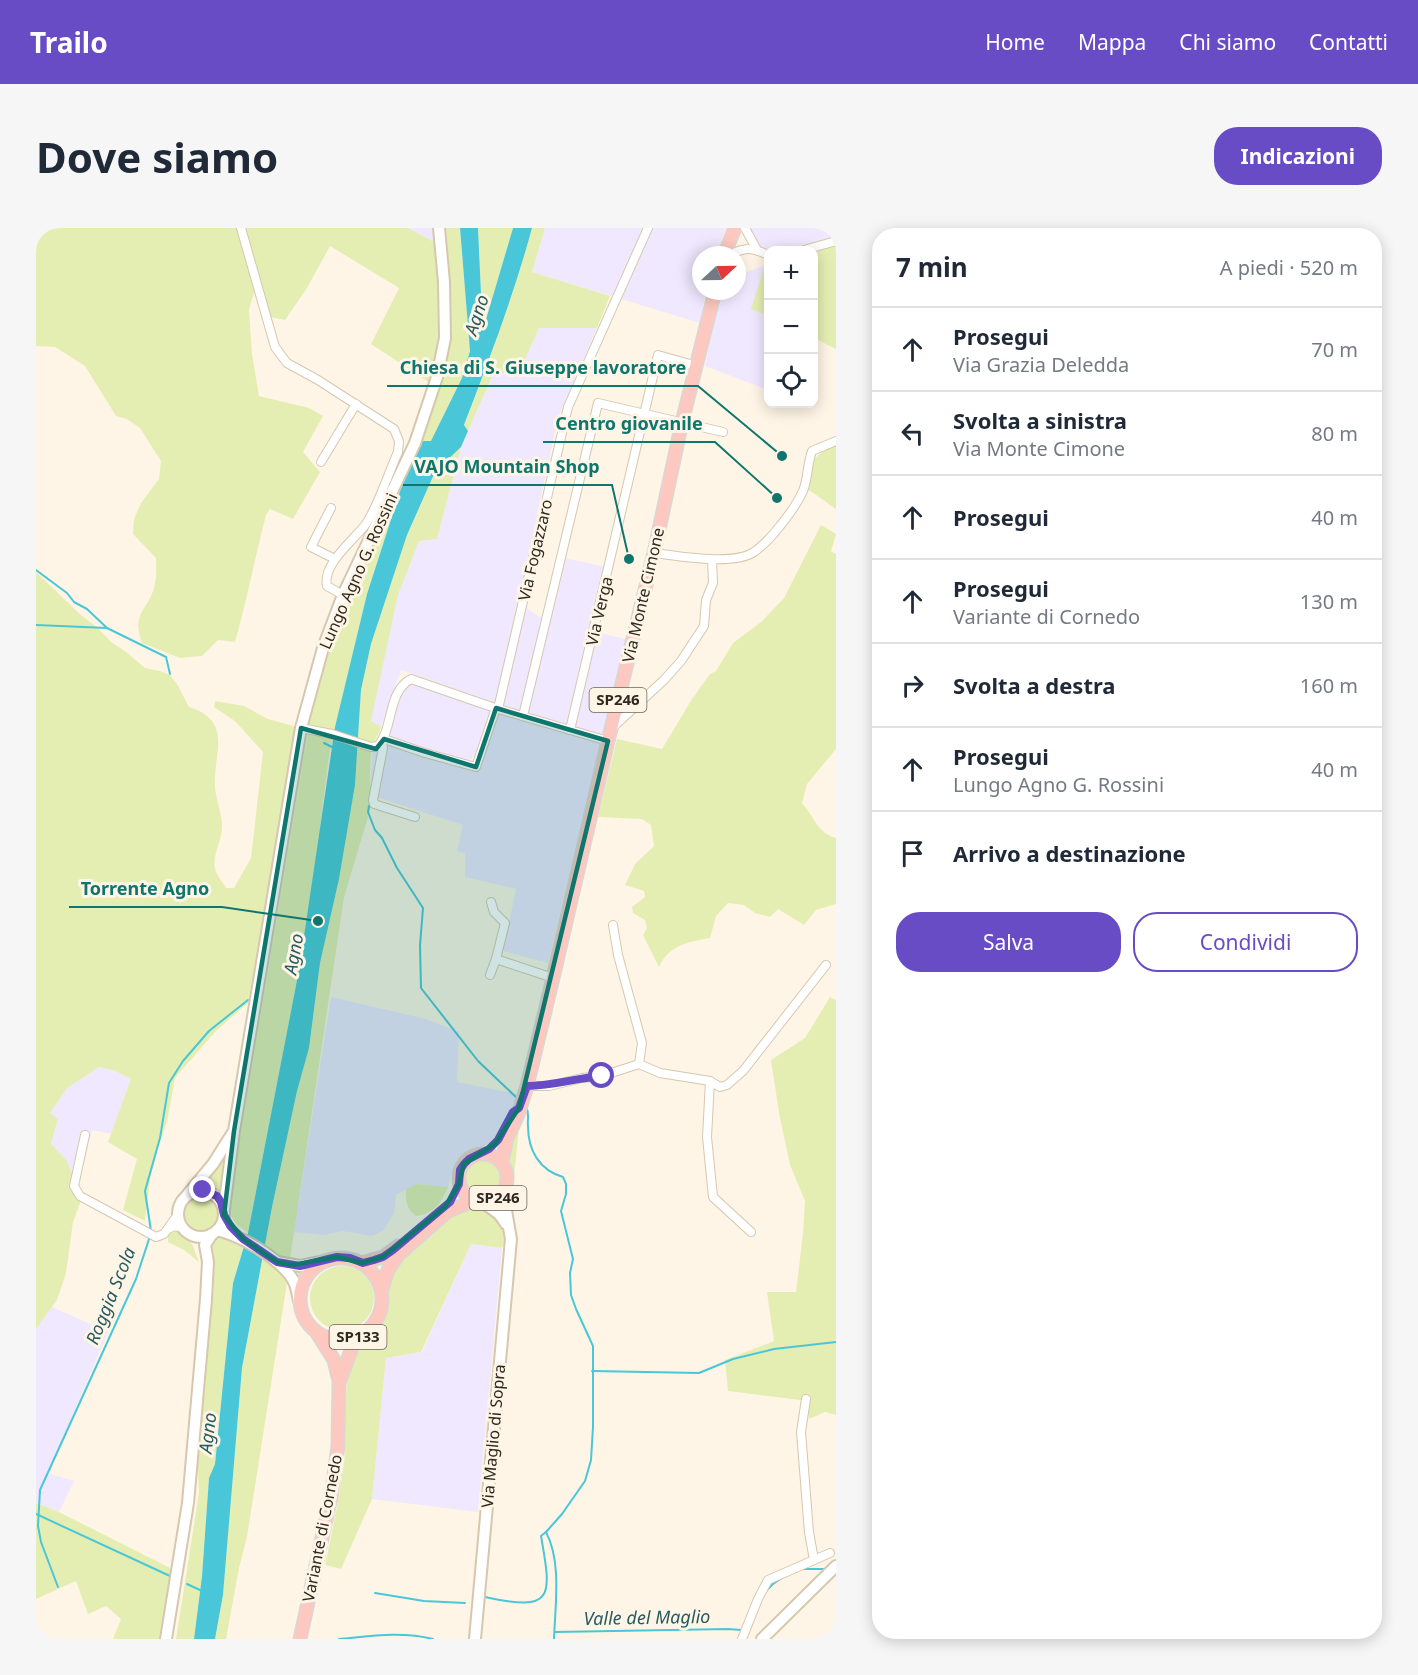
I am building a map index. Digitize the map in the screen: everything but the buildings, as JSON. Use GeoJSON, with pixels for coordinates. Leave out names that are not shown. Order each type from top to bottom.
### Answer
{"type":"FeatureCollection","features":[{"type":"Feature","properties":{"kind":"main road","name":"Lungo Agno G. Rossini"},"geometry":{"type":"LineString","coordinates":[[166,1639],[189,1503],[207,1273],[205,1245],[224,1212],[234,1131],[301,728],[323,648],[343,595],[415,443],[437,377],[445,338],[440,228]]}},
{"type":"Feature","properties":{"kind":"main road"},"geometry":{"type":"LineString","coordinates":[[730,246],[739,232]]}},
{"type":"Feature","properties":{"kind":"main road","name":"Via Monte Cimone"},"geometry":{"type":"LineString","coordinates":[[502,1162],[507,1138],[527,1086],[654,554],[682,422],[713,300]]}},
{"type":"Feature","properties":{"kind":"main road","name":"Via Monte Cimone"},"geometry":{"type":"LineString","coordinates":[[482,1154],[498,1140],[513,1112],[519,1108]]}},
{"type":"Feature","properties":{"kind":"main road","name":"Lungo Agno G. Rossini"},"geometry":{"type":"LineString","coordinates":[[178,1215],[179,1206],[213,1164],[234,1131]]}},
{"type":"Feature","properties":{"kind":"main road","name":"SP246"},"geometry":{"type":"LineString","coordinates":[[489,1154],[502,1162],[508,1179],[503,1193],[491,1202],[479,1202],[467,1197],[459,1184],[460,1170],[469,1159],[489,1154]]}},
{"type":"Feature","properties":{"kind":"main road"},"geometry":{"type":"LineString","coordinates":[[363,1263],[383,1257],[393,1250],[445,1207],[459,1184]]}},
{"type":"Feature","properties":{"kind":"main road"},"geometry":{"type":"LineString","coordinates":[[188,1194],[195,1191],[210,1192],[217,1196],[231,1230],[277,1262],[290,1275],[296,1286],[299,1301]]}},
{"type":"Feature","properties":{"kind":"main road","name":"Via Maglio di Sopra"},"geometry":{"type":"LineString","coordinates":[[475,1639],[511,1233],[503,1193]]}},
{"type":"Feature","properties":{"kind":"main road"},"geometry":{"type":"LineString","coordinates":[[479,1202],[499,1214],[511,1233]]}},
{"type":"Feature","properties":{"kind":"main road","name":"SP133"},"geometry":{"type":"LineString","coordinates":[[317,1333],[338,1341],[349,1340],[371,1328],[379,1317],[384,1278],[399,1254],[448,1211],[479,1202]]}},
{"type":"Feature","properties":{"kind":"main road"},"geometry":{"type":"LineString","coordinates":[[178,1215],[183,1228],[192,1235],[205,1236],[214,1232],[231,1230]]}},
{"type":"Feature","properties":{"kind":"main road","name":"Lungo Agno G. Rossini"},"geometry":{"type":"LineString","coordinates":[[192,1235],[207,1273]]}},
{"type":"Feature","properties":{"kind":"main road"},"geometry":{"type":"LineString","coordinates":[[277,1262],[300,1266],[337,1257],[350,1258],[363,1263],[378,1280],[382,1291]]}},
{"type":"Feature","properties":{"kind":"main road"},"geometry":{"type":"LineString","coordinates":[[299,1301],[306,1277],[314,1267],[324,1261]]}},
{"type":"Feature","properties":{"kind":"main road","name":"SP133"},"geometry":{"type":"LineString","coordinates":[[299,1301],[308,1324],[317,1333],[334,1360],[339,1381]]}},
{"type":"Feature","properties":{"kind":"main road","name":"SP133"},"geometry":{"type":"LineString","coordinates":[[339,1381],[352,1348],[360,1336]]}},
{"type":"Feature","properties":{"kind":"main road","name":"Variante di Cornedo"},"geometry":{"type":"LineString","coordinates":[[300,1639],[331,1497],[338,1446],[339,1381]]}},
{"type":"Feature","properties":{"kind":"main road"},"geometry":{"type":"LineString","coordinates":[[766,1638],[836,1566]]}},
{"type":"Feature","properties":{"kind":"street"},"geometry":{"type":"LineString","coordinates":[[241,228],[275,347],[287,363],[394,429],[399,441],[398,452],[367,523],[335,560],[326,581],[329,588],[343,595]]}},
{"type":"Feature","properties":{"kind":"street","name":"Via Fogazzaro"},"geometry":{"type":"LineString","coordinates":[[383,740],[476,767],[497,708],[568,407],[648,228]]}},
{"type":"Feature","properties":{"kind":"street"},"geometry":{"type":"LineString","coordinates":[[739,232],[756,250]]}},
{"type":"Feature","properties":{"kind":"street"},"geometry":{"type":"LineString","coordinates":[[818,246],[836,241]]}},
{"type":"Feature","properties":{"kind":"street"},"geometry":{"type":"LineString","coordinates":[[746,248],[764,253]]}},
{"type":"Feature","properties":{"kind":"street","name":"Via Verga"},"geometry":{"type":"LineString","coordinates":[[570,730],[658,355],[697,366]]}},
{"type":"Feature","properties":{"kind":"street","name":"Via Fogazzaro"},"geometry":{"type":"LineString","coordinates":[[523,716],[598,403],[646,413]]}},
{"type":"Feature","properties":{"kind":"street"},"geometry":{"type":"LineString","coordinates":[[321,462],[356,404]]}},
{"type":"Feature","properties":{"kind":"street"},"geometry":{"type":"LineString","coordinates":[[646,413],[723,432]]}},
{"type":"Feature","properties":{"kind":"street"},"geometry":{"type":"LineString","coordinates":[[654,554],[712,559],[743,556],[753,552],[765,542],[799,501],[812,452],[836,441]]}},
{"type":"Feature","properties":{"kind":"street"},"geometry":{"type":"LineString","coordinates":[[331,508],[311,547],[335,560]]}},
{"type":"Feature","properties":{"kind":"street"},"geometry":{"type":"LineString","coordinates":[[416,817],[374,804],[373,800],[383,740],[398,689],[411,679],[570,730],[609,736],[681,661],[704,626],[706,600],[713,583],[712,559]]}},
{"type":"Feature","properties":{"kind":"street"},"geometry":{"type":"LineString","coordinates":[[301,728],[332,734],[371,747],[378,746],[383,740]]}},
{"type":"Feature","properties":{"kind":"street"},"geometry":{"type":"LineString","coordinates":[[490,975],[505,923],[494,912],[491,902]]}},
{"type":"Feature","properties":{"kind":"street"},"geometry":{"type":"LineString","coordinates":[[613,925],[618,955],[642,1043],[639,1064]]}},
{"type":"Feature","properties":{"kind":"street"},"geometry":{"type":"LineString","coordinates":[[496,959],[553,978]]}},
{"type":"Feature","properties":{"kind":"street"},"geometry":{"type":"LineString","coordinates":[[527,1086],[549,1086],[602,1076],[639,1064],[660,1072],[710,1081],[720,1087],[727,1085],[743,1071],[826,965]]}},
{"type":"Feature","properties":{"kind":"street"},"geometry":{"type":"LineString","coordinates":[[710,1081],[707,1137],[713,1197],[751,1232]]}},
{"type":"Feature","properties":{"kind":"street"},"geometry":{"type":"LineString","coordinates":[[85,1135],[74,1186],[80,1196],[156,1237],[164,1234],[178,1215]]}},
{"type":"Feature","properties":{"kind":"street"},"geometry":{"type":"LineString","coordinates":[[168,1229],[175,1226],[183,1228]]}},
{"type":"Feature","properties":{"kind":"street"},"geometry":{"type":"LineString","coordinates":[[806,1399],[801,1432],[809,1532],[814,1560]]}},
{"type":"Feature","properties":{"kind":"street"},"geometry":{"type":"LineString","coordinates":[[742,1639],[768,1580],[830,1552]]}},
{"type":"Feature","properties":{"kind":"highlighted area"},"geometry":{"type":"Polygon","coordinates":[[[496,708],[608,741],[519,1108],[495,1144],[464,1164],[459,1184],[445,1207],[383,1257],[362,1263],[337,1257],[293,1265],[277,1262],[243,1239],[224,1215],[234,1131],[301,728],[376,749],[384,739],[476,767],[496,708]]]}},
{"type":"Feature","properties":{"kind":"shaded area"},"geometry":{"type":"Polygon","coordinates":[[[408,228],[435,228],[436,243],[415,232],[408,228]]]}},
{"type":"Feature","properties":{"kind":"shaded area"},"geometry":{"type":"Polygon","coordinates":[[[545,228],[726,228],[719,246],[692,246],[692,300],[704,300],[700,323],[532,272],[545,228]]]}},
{"type":"Feature","properties":{"kind":"shaded area"},"geometry":{"type":"Polygon","coordinates":[[[748,228],[836,228],[836,237],[805,246],[760,247],[748,228]]]}},
{"type":"Feature","properties":{"kind":"shaded area"},"geometry":{"type":"Polygon","coordinates":[[[764,265],[752,308],[764,313],[764,388],[705,366],[719,300],[746,300],[746,272],[764,265]]]}},
{"type":"Feature","properties":{"kind":"shaded area"},"geometry":{"type":"Polygon","coordinates":[[[539,328],[597,328],[558,418],[496,703],[401,670],[381,727],[370,722],[398,595],[417,545],[419,541],[437,539],[461,447],[495,370],[517,377],[539,328]]]}},
{"type":"Feature","properties":{"kind":"shaded area"},"geometry":{"type":"Polygon","coordinates":[[[559,557],[611,568],[595,632],[626,639],[548,963],[503,951],[516,889],[465,877],[465,853],[457,851],[463,825],[370,795],[373,744],[379,738],[479,769],[492,728],[504,701],[524,607],[544,619],[559,557]]]}},
{"type":"Feature","properties":{"kind":"shaded area"},"geometry":{"type":"Polygon","coordinates":[[[411,685],[423,685],[491,711],[475,756],[470,760],[445,755],[389,736],[402,693],[411,685]]]}},
{"type":"Feature","properties":{"kind":"shaded area"},"geometry":{"type":"Polygon","coordinates":[[[331,997],[426,1019],[459,1032],[457,1082],[518,1094],[513,1127],[502,1126],[491,1142],[465,1153],[455,1162],[448,1187],[417,1184],[396,1195],[394,1213],[384,1230],[372,1236],[343,1231],[324,1235],[294,1232],[331,997]]]}},
{"type":"Feature","properties":{"kind":"shaded area"},"geometry":{"type":"Polygon","coordinates":[[[99,1067],[113,1070],[131,1079],[112,1134],[92,1130],[78,1187],[67,1161],[51,1144],[58,1120],[50,1113],[67,1088],[99,1067]]]}},
{"type":"Feature","properties":{"kind":"shaded area"},"geometry":{"type":"Polygon","coordinates":[[[471,1244],[502,1248],[478,1512],[372,1499],[386,1358],[422,1352],[471,1244]]]}},
{"type":"Feature","properties":{"kind":"shaded area"},"geometry":{"type":"Polygon","coordinates":[[[52,1307],[108,1332],[48,1473],[74,1481],[59,1512],[36,1503],[36,1329],[52,1307]]]}},
{"type":"Feature","properties":{"kind":"green space"},"geometry":{"type":"Polygon","coordinates":[[[36,228],[238,228],[256,285],[249,310],[252,354],[259,396],[309,408],[323,416],[303,452],[320,472],[293,519],[270,509],[266,515],[235,642],[218,640],[202,656],[180,658],[142,643],[138,624],[142,611],[153,592],[156,558],[133,534],[134,519],[141,503],[159,479],[161,461],[140,428],[127,419],[116,416],[85,366],[55,347],[36,346],[36,228]]]}},
{"type":"Feature","properties":{"kind":"green space"},"geometry":{"type":"Polygon","coordinates":[[[244,228],[408,228],[436,243],[439,331],[435,366],[430,383],[371,344],[399,288],[330,246],[307,288],[285,320],[270,317],[244,228]]]}},
{"type":"Feature","properties":{"kind":"green space"},"geometry":{"type":"Polygon","coordinates":[[[446,228],[460,228],[470,351],[462,378],[431,442],[421,441],[432,414],[445,362],[450,311],[446,228]]]}},
{"type":"Feature","properties":{"kind":"green space"},"geometry":{"type":"Polygon","coordinates":[[[478,228],[513,228],[485,324],[482,315],[478,228]]]}},
{"type":"Feature","properties":{"kind":"green space"},"geometry":{"type":"Polygon","coordinates":[[[532,228],[545,228],[532,272],[610,296],[597,328],[539,328],[517,377],[495,370],[468,431],[464,426],[509,303],[532,228]]]}},
{"type":"Feature","properties":{"kind":"green space"},"geometry":{"type":"Polygon","coordinates":[[[836,245],[836,349],[818,340],[818,252],[836,245]]]}},
{"type":"Feature","properties":{"kind":"green space"},"geometry":{"type":"Polygon","coordinates":[[[764,268],[764,314],[751,309],[764,268]]]}},
{"type":"Feature","properties":{"kind":"green space"},"geometry":{"type":"Polygon","coordinates":[[[836,446],[836,509],[809,490],[812,467],[816,457],[836,446]]]}},
{"type":"Feature","properties":{"kind":"green space"},"geometry":{"type":"Polygon","coordinates":[[[461,447],[437,539],[419,541],[398,595],[371,721],[381,727],[372,749],[371,807],[344,897],[289,1266],[307,1268],[299,1282],[289,1270],[247,1537],[226,1639],[215,1639],[223,1595],[242,1368],[272,1207],[297,1091],[309,1048],[320,963],[339,879],[355,785],[361,690],[371,644],[407,535],[435,472],[461,447]]]}},
{"type":"Feature","properties":{"kind":"green space"},"geometry":{"type":"Polygon","coordinates":[[[405,476],[367,594],[329,755],[299,970],[248,1233],[236,1224],[228,1210],[310,719],[332,636],[405,476]]]}},
{"type":"Feature","properties":{"kind":"green space"},"geometry":{"type":"Polygon","coordinates":[[[821,525],[836,534],[831,551],[836,554],[836,749],[807,784],[802,803],[820,828],[836,838],[836,904],[816,910],[804,925],[778,909],[770,917],[755,913],[744,905],[728,903],[716,916],[710,938],[687,943],[674,949],[659,967],[643,935],[647,928],[645,920],[633,913],[632,907],[645,897],[644,891],[625,885],[635,864],[654,846],[651,825],[642,819],[598,817],[617,739],[662,749],[692,699],[710,674],[716,671],[733,643],[761,622],[784,598],[821,525]]]}},
{"type":"Feature","properties":{"kind":"green space"},"geometry":{"type":"Polygon","coordinates":[[[36,572],[111,642],[145,668],[170,675],[189,707],[203,713],[212,721],[218,739],[215,787],[222,824],[222,833],[214,863],[226,888],[234,888],[251,858],[263,752],[235,721],[214,707],[215,701],[244,706],[268,719],[297,727],[248,1003],[216,1031],[175,1078],[167,1122],[150,1179],[145,1221],[123,1210],[137,1159],[108,1142],[131,1079],[113,1070],[99,1067],[67,1088],[50,1113],[58,1119],[51,1144],[67,1161],[82,1198],[73,1222],[66,1273],[57,1300],[36,1329],[36,572]]]}},
{"type":"Feature","properties":{"kind":"green space"},"geometry":{"type":"Polygon","coordinates":[[[830,997],[836,1000],[836,1415],[825,1412],[809,1419],[808,1401],[728,1391],[725,1360],[774,1341],[767,1292],[796,1292],[805,1201],[790,1165],[771,1060],[805,1038],[830,997]]]}},
{"type":"Feature","properties":{"kind":"green space"},"geometry":{"type":"Polygon","coordinates":[[[519,1128],[514,1177],[510,1146],[519,1128]]]}},
{"type":"Feature","properties":{"kind":"green space"},"geometry":{"type":"Polygon","coordinates":[[[231,1143],[223,1195],[212,1188],[200,1185],[231,1143]]]}},
{"type":"Feature","properties":{"kind":"green space"},"geometry":{"type":"Polygon","coordinates":[[[484,1159],[498,1164],[503,1178],[498,1192],[484,1197],[470,1192],[465,1178],[470,1164],[484,1159]]]}},
{"type":"Feature","properties":{"kind":"green space"},"geometry":{"type":"Polygon","coordinates":[[[417,1184],[448,1187],[443,1198],[432,1210],[416,1216],[410,1211],[406,1201],[406,1189],[417,1184]]]}},
{"type":"Feature","properties":{"kind":"green space"},"geometry":{"type":"Polygon","coordinates":[[[201,1197],[213,1202],[218,1214],[213,1226],[201,1231],[189,1226],[184,1214],[189,1202],[201,1197]]]}},
{"type":"Feature","properties":{"kind":"green space"},"geometry":{"type":"Polygon","coordinates":[[[469,1207],[484,1209],[495,1215],[502,1224],[507,1238],[502,1248],[471,1244],[421,1352],[386,1358],[372,1499],[341,1569],[325,1565],[343,1467],[347,1390],[351,1363],[384,1321],[390,1281],[396,1265],[426,1236],[469,1207]]]}},
{"type":"Feature","properties":{"kind":"green space"},"geometry":{"type":"Polygon","coordinates":[[[177,1229],[192,1244],[199,1262],[184,1250],[168,1242],[168,1233],[177,1229]]]}},
{"type":"Feature","properties":{"kind":"green space"},"geometry":{"type":"Polygon","coordinates":[[[219,1235],[229,1237],[244,1246],[233,1283],[215,1464],[209,1478],[202,1576],[194,1639],[176,1639],[199,1493],[197,1455],[214,1280],[209,1250],[211,1240],[219,1235]]]}},
{"type":"Feature","properties":{"kind":"green space"},"geometry":{"type":"Polygon","coordinates":[[[342,1266],[354,1268],[365,1275],[372,1286],[374,1298],[372,1310],[365,1321],[354,1328],[342,1330],[330,1328],[319,1321],[312,1310],[310,1298],[312,1286],[319,1275],[330,1268],[342,1266]]]}},
{"type":"Feature","properties":{"kind":"green space"},"geometry":{"type":"Polygon","coordinates":[[[36,1503],[59,1512],[172,1569],[159,1639],[113,1639],[121,1619],[106,1606],[88,1614],[76,1581],[36,1599],[36,1503]]]}},
{"type":"Feature","properties":{"kind":"water","name":"Agno"},"geometry":{"type":"Polygon","coordinates":[[[460,228],[478,228],[482,315],[485,323],[513,228],[532,228],[509,303],[464,425],[468,431],[461,447],[435,472],[407,535],[371,644],[361,690],[355,785],[339,879],[320,963],[309,1048],[297,1091],[272,1207],[242,1368],[223,1595],[215,1639],[194,1639],[202,1576],[209,1478],[215,1464],[233,1283],[248,1233],[299,970],[335,727],[367,594],[405,476],[421,441],[431,441],[462,378],[470,351],[460,228]]]}},
{"type":"Feature","properties":{"kind":"waterway"},"geometry":{"type":"LineString","coordinates":[[36,570],[67,593],[74,602],[87,609],[107,628],[166,657],[170,674]]}},
{"type":"Feature","properties":{"kind":"waterway"},"geometry":{"type":"LineString","coordinates":[[36,625],[107,628]]}},
{"type":"Feature","properties":{"kind":"waterway"},"geometry":{"type":"LineString","coordinates":[[324,743],[332,747]]}},
{"type":"Feature","properties":{"kind":"waterway"},"geometry":{"type":"LineString","coordinates":[[369,806],[368,812],[375,830],[423,908],[420,945],[421,988],[478,1061],[518,1099]]}},
{"type":"Feature","properties":{"kind":"waterway","name":"Roggia Scola"},"geometry":{"type":"LineString","coordinates":[[151,1231],[145,1191],[160,1138],[169,1083],[183,1061],[209,1031],[248,1000]]}},
{"type":"Feature","properties":{"kind":"waterway"},"geometry":{"type":"LineString","coordinates":[[526,1107],[530,1143],[536,1158],[547,1169],[563,1177],[566,1184],[566,1194],[561,1211],[573,1259],[570,1273],[571,1295],[593,1346],[591,1460],[585,1481],[546,1532],[551,1544],[556,1571],[554,1639]]}},
{"type":"Feature","properties":{"kind":"waterway","name":"Roggia Scola"},"geometry":{"type":"LineString","coordinates":[[58,1587],[41,1542],[38,1526],[40,1490],[136,1279],[150,1236]]}},
{"type":"Feature","properties":{"kind":"waterway"},"geometry":{"type":"LineString","coordinates":[[592,1371],[699,1373],[733,1359],[774,1349],[836,1342]]}},
{"type":"Feature","properties":{"kind":"waterway"},"geometry":{"type":"LineString","coordinates":[[36,1514],[170,1576]]}},
{"type":"Feature","properties":{"kind":"waterway"},"geometry":{"type":"LineString","coordinates":[[485,1597],[524,1603],[536,1601],[543,1595],[547,1574],[541,1536],[546,1532]]}},
{"type":"Feature","properties":{"kind":"waterway","name":"Valle del Maglio"},"geometry":{"type":"LineString","coordinates":[[802,1569],[823,1569]]}},
{"type":"Feature","properties":{"kind":"waterway","name":"Valle del Maglio"},"geometry":{"type":"LineString","coordinates":[[766,1591],[785,1576]]}},
{"type":"Feature","properties":{"kind":"waterway"},"geometry":{"type":"LineString","coordinates":[[187,1584],[200,1590]]}},
{"type":"Feature","properties":{"kind":"waterway"},"geometry":{"type":"LineString","coordinates":[[375,1593],[424,1601],[465,1603]]}},
{"type":"Feature","properties":{"kind":"waterway","name":"Valle del Maglio"},"geometry":{"type":"LineString","coordinates":[[555,1632],[741,1630]]}},
{"type":"Feature","properties":{"kind":"waterway"},"geometry":{"type":"LineString","coordinates":[[339,1639],[398,1635],[433,1639]]}},
{"type":"Feature","properties":{"kind":"place","name":"Chiesa di S. Giuseppe lavoratore"},"geometry":{"type":"Point","coordinates":[782,456]}},
{"type":"Feature","properties":{"kind":"place","name":"Centro giovanile"},"geometry":{"type":"Point","coordinates":[777,498]}},
{"type":"Feature","properties":{"kind":"place","name":"VAJO Mountain Shop"},"geometry":{"type":"Point","coordinates":[629,559]}},
{"type":"Feature","properties":{"kind":"place","name":"Torrente Agno"},"geometry":{"type":"Point","coordinates":[318,921]}},
{"type":"Feature","properties":{"kind":"route"},"geometry":{"type":"LineString","coordinates":[[203,1190],[217,1196],[231,1227],[243,1239],[277,1262],[300,1266],[337,1257],[350,1258],[363,1263],[374,1260],[393,1250],[450,1202],[459,1184],[460,1170],[469,1159],[482,1154],[495,1144],[513,1112],[519,1108],[527,1086],[549,1086],[602,1076]]}}]}
